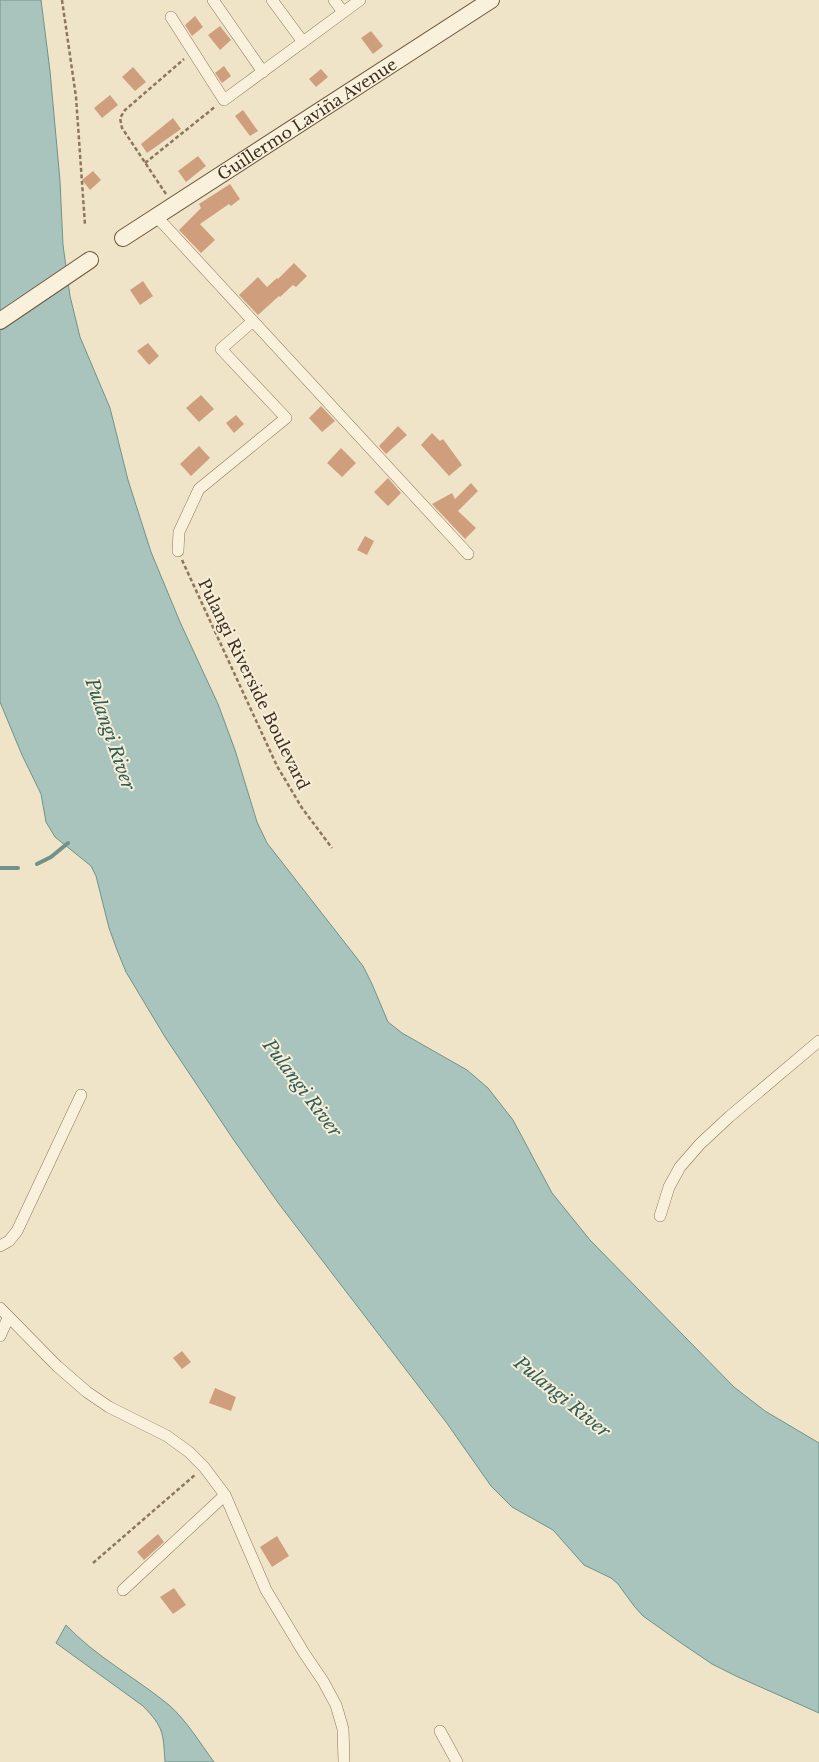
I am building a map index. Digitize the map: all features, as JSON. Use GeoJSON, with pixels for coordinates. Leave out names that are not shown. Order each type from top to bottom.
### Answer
{"type":"FeatureCollection","features":[{"type":"Feature","properties":{"kind":"street"},"geometry":{"type":"LineString","coordinates":[[213,0],[263,72]]}},
{"type":"Feature","properties":{"kind":"street"},"geometry":{"type":"LineString","coordinates":[[272,0],[303,42]]}},
{"type":"Feature","properties":{"kind":"street"},"geometry":{"type":"LineString","coordinates":[[334,0],[343,12]]}},
{"type":"Feature","properties":{"kind":"street"},"geometry":{"type":"LineString","coordinates":[[171,17],[224,100],[360,0]]}},
{"type":"Feature","properties":{"kind":"street","name":"Guillermo Laviña Avenue"},"geometry":{"type":"LineString","coordinates":[[123,238],[491,0]]}},
{"type":"Feature","properties":{"kind":"street"},"geometry":{"type":"LineString","coordinates":[[156,216],[468,554]]}},
{"type":"Feature","properties":{"kind":"street"},"geometry":{"type":"LineString","coordinates":[[0,321],[90,260]]}},
{"type":"Feature","properties":{"kind":"street"},"geometry":{"type":"LineString","coordinates":[[178,551],[179,532],[199,488],[286,418],[221,349],[253,321]]}},
{"type":"Feature","properties":{"kind":"street"},"geometry":{"type":"LineString","coordinates":[[660,1216],[673,1180],[680,1167],[700,1144],[819,1041]]}},
{"type":"Feature","properties":{"kind":"street"},"geometry":{"type":"LineString","coordinates":[[0,1246],[17,1232],[81,1096]]}},
{"type":"Feature","properties":{"kind":"street"},"geometry":{"type":"LineString","coordinates":[[0,1308],[8,1318],[87,1392],[109,1407],[167,1436],[189,1452],[204,1467],[225,1495],[266,1590],[336,1705],[343,1729],[344,1762]]}},
{"type":"Feature","properties":{"kind":"street"},"geometry":{"type":"LineString","coordinates":[[0,1336],[8,1318]]}},
{"type":"Feature","properties":{"kind":"street"},"geometry":{"type":"LineString","coordinates":[[123,1590],[225,1495]]}},
{"type":"Feature","properties":{"kind":"street"},"geometry":{"type":"LineString","coordinates":[[440,1731],[457,1762]]}},
{"type":"Feature","properties":{"kind":"path"},"geometry":{"type":"LineString","coordinates":[[62,0],[76,97],[85,225]]}},
{"type":"Feature","properties":{"kind":"path"},"geometry":{"type":"LineString","coordinates":[[174,204],[122,128],[120,118],[125,110],[193,52]]}},
{"type":"Feature","properties":{"kind":"path"},"geometry":{"type":"LineString","coordinates":[[145,163],[224,100]]}},
{"type":"Feature","properties":{"kind":"path","name":"Pulangi Riverside Boulevard"},"geometry":{"type":"LineString","coordinates":[[178,551],[277,766],[302,808],[332,848]]}},
{"type":"Feature","properties":{"kind":"path"},"geometry":{"type":"LineString","coordinates":[[93,1563],[204,1467]]}},
{"type":"Feature","properties":{"kind":"water","name":"Pulangi River"},"geometry":{"type":"Polygon","coordinates":[[[0,0],[41,0],[50,71],[60,181],[63,245],[70,296],[80,337],[110,408],[128,480],[151,552],[180,622],[218,704],[235,750],[257,822],[267,843],[363,966],[388,1022],[402,1033],[467,1070],[488,1088],[513,1120],[552,1193],[590,1240],[734,1387],[765,1411],[819,1443],[819,1713],[712,1664],[681,1643],[643,1616],[611,1578],[584,1565],[553,1530],[512,1507],[491,1486],[446,1422],[279,1204],[233,1139],[165,1037],[126,972],[109,928],[96,876],[91,866],[55,837],[46,822],[41,794],[0,702],[0,0]]]}},
{"type":"Feature","properties":{"kind":"water"},"geometry":{"type":"Polygon","coordinates":[[[66,1625],[90,1647],[176,1711],[214,1762],[165,1762],[163,1737],[159,1725],[150,1713],[56,1643],[66,1625]]]}},
{"type":"Feature","properties":{"kind":"building"},"geometry":{"type":"Polygon","coordinates":[[[195,16],[203,27],[192,36],[185,25],[195,16]]]}},
{"type":"Feature","properties":{"kind":"building"},"geometry":{"type":"Polygon","coordinates":[[[220,26],[231,40],[220,50],[208,35],[220,26]]]}},
{"type":"Feature","properties":{"kind":"building"},"geometry":{"type":"Polygon","coordinates":[[[371,31],[383,46],[373,54],[361,38],[371,31]]]}},
{"type":"Feature","properties":{"kind":"building"},"geometry":{"type":"Polygon","coordinates":[[[224,66],[231,76],[222,83],[215,73],[224,66]]]}},
{"type":"Feature","properties":{"kind":"building"},"geometry":{"type":"Polygon","coordinates":[[[133,67],[146,82],[135,91],[122,77],[133,67]]]}},
{"type":"Feature","properties":{"kind":"building"},"geometry":{"type":"Polygon","coordinates":[[[321,69],[328,77],[316,87],[309,79],[321,69]]]}},
{"type":"Feature","properties":{"kind":"building"},"geometry":{"type":"Polygon","coordinates":[[[110,95],[118,105],[102,118],[94,108],[110,95]]]}},
{"type":"Feature","properties":{"kind":"building"},"geometry":{"type":"Polygon","coordinates":[[[243,110],[258,131],[250,136],[235,116],[243,110]]]}},
{"type":"Feature","properties":{"kind":"building"},"geometry":{"type":"Polygon","coordinates":[[[173,118],[181,129],[147,153],[141,144],[173,118]]]}},
{"type":"Feature","properties":{"kind":"building"},"geometry":{"type":"Polygon","coordinates":[[[198,156],[206,166],[186,182],[178,171],[198,156]]]}},
{"type":"Feature","properties":{"kind":"building"},"geometry":{"type":"Polygon","coordinates":[[[93,171],[101,180],[90,190],[82,180],[93,171]]]}},
{"type":"Feature","properties":{"kind":"building"},"geometry":{"type":"Polygon","coordinates":[[[230,184],[240,199],[231,206],[229,204],[200,224],[215,240],[201,253],[179,230],[201,208],[199,204],[230,184]]]}},
{"type":"Feature","properties":{"kind":"building"},"geometry":{"type":"Polygon","coordinates":[[[294,263],[307,276],[296,287],[293,285],[279,296],[258,315],[239,295],[258,277],[267,287],[294,263]]]}},
{"type":"Feature","properties":{"kind":"building"},"geometry":{"type":"Polygon","coordinates":[[[143,281],[153,296],[140,305],[130,290],[143,281]]]}},
{"type":"Feature","properties":{"kind":"building"},"geometry":{"type":"Polygon","coordinates":[[[148,343],[159,356],[149,365],[137,351],[148,343]]]}},
{"type":"Feature","properties":{"kind":"building"},"geometry":{"type":"Polygon","coordinates":[[[201,395],[214,409],[199,422],[186,408],[201,395]]]}},
{"type":"Feature","properties":{"kind":"building"},"geometry":{"type":"Polygon","coordinates":[[[321,406],[335,421],[322,432],[309,418],[321,406]]]}},
{"type":"Feature","properties":{"kind":"building"},"geometry":{"type":"Polygon","coordinates":[[[236,415],[244,424],[234,433],[226,423],[236,415]]]}},
{"type":"Feature","properties":{"kind":"building"},"geometry":{"type":"Polygon","coordinates":[[[398,426],[407,435],[386,454],[379,446],[398,426]]]}},
{"type":"Feature","properties":{"kind":"building"},"geometry":{"type":"Polygon","coordinates":[[[432,433],[440,441],[443,439],[462,465],[449,476],[421,445],[432,433]]]}},
{"type":"Feature","properties":{"kind":"building"},"geometry":{"type":"Polygon","coordinates":[[[199,446],[210,458],[191,476],[180,464],[199,446]]]}},
{"type":"Feature","properties":{"kind":"building"},"geometry":{"type":"Polygon","coordinates":[[[341,448],[356,463],[342,477],[327,463],[341,448]]]}},
{"type":"Feature","properties":{"kind":"building"},"geometry":{"type":"Polygon","coordinates":[[[388,478],[401,493],[388,506],[374,492],[388,478]]]}},
{"type":"Feature","properties":{"kind":"building"},"geometry":{"type":"Polygon","coordinates":[[[471,483],[478,491],[458,511],[476,528],[465,539],[432,504],[452,493],[455,499],[471,483]]]}},
{"type":"Feature","properties":{"kind":"building"},"geometry":{"type":"Polygon","coordinates":[[[365,536],[374,541],[367,555],[357,550],[365,536]]]}},
{"type":"Feature","properties":{"kind":"building"},"geometry":{"type":"Polygon","coordinates":[[[182,1351],[191,1362],[182,1369],[173,1358],[182,1351]]]}},
{"type":"Feature","properties":{"kind":"building"},"geometry":{"type":"Polygon","coordinates":[[[215,1388],[236,1397],[231,1411],[209,1403],[215,1388]]]}},
{"type":"Feature","properties":{"kind":"building"},"geometry":{"type":"Polygon","coordinates":[[[158,1534],[164,1542],[144,1560],[137,1552],[158,1534]]]}},
{"type":"Feature","properties":{"kind":"building"},"geometry":{"type":"Polygon","coordinates":[[[277,1536],[289,1556],[272,1567],[260,1547],[277,1536]]]}},
{"type":"Feature","properties":{"kind":"building"},"geometry":{"type":"Polygon","coordinates":[[[174,1588],[186,1605],[173,1614],[160,1597],[174,1588]]]}},
{"type":"Feature","properties":{"kind":"waterway"},"geometry":{"type":"LineString","coordinates":[[37,864],[51,857],[68,843]]}},
{"type":"Feature","properties":{"kind":"waterway"},"geometry":{"type":"LineString","coordinates":[[0,868],[18,868]]}}]}
